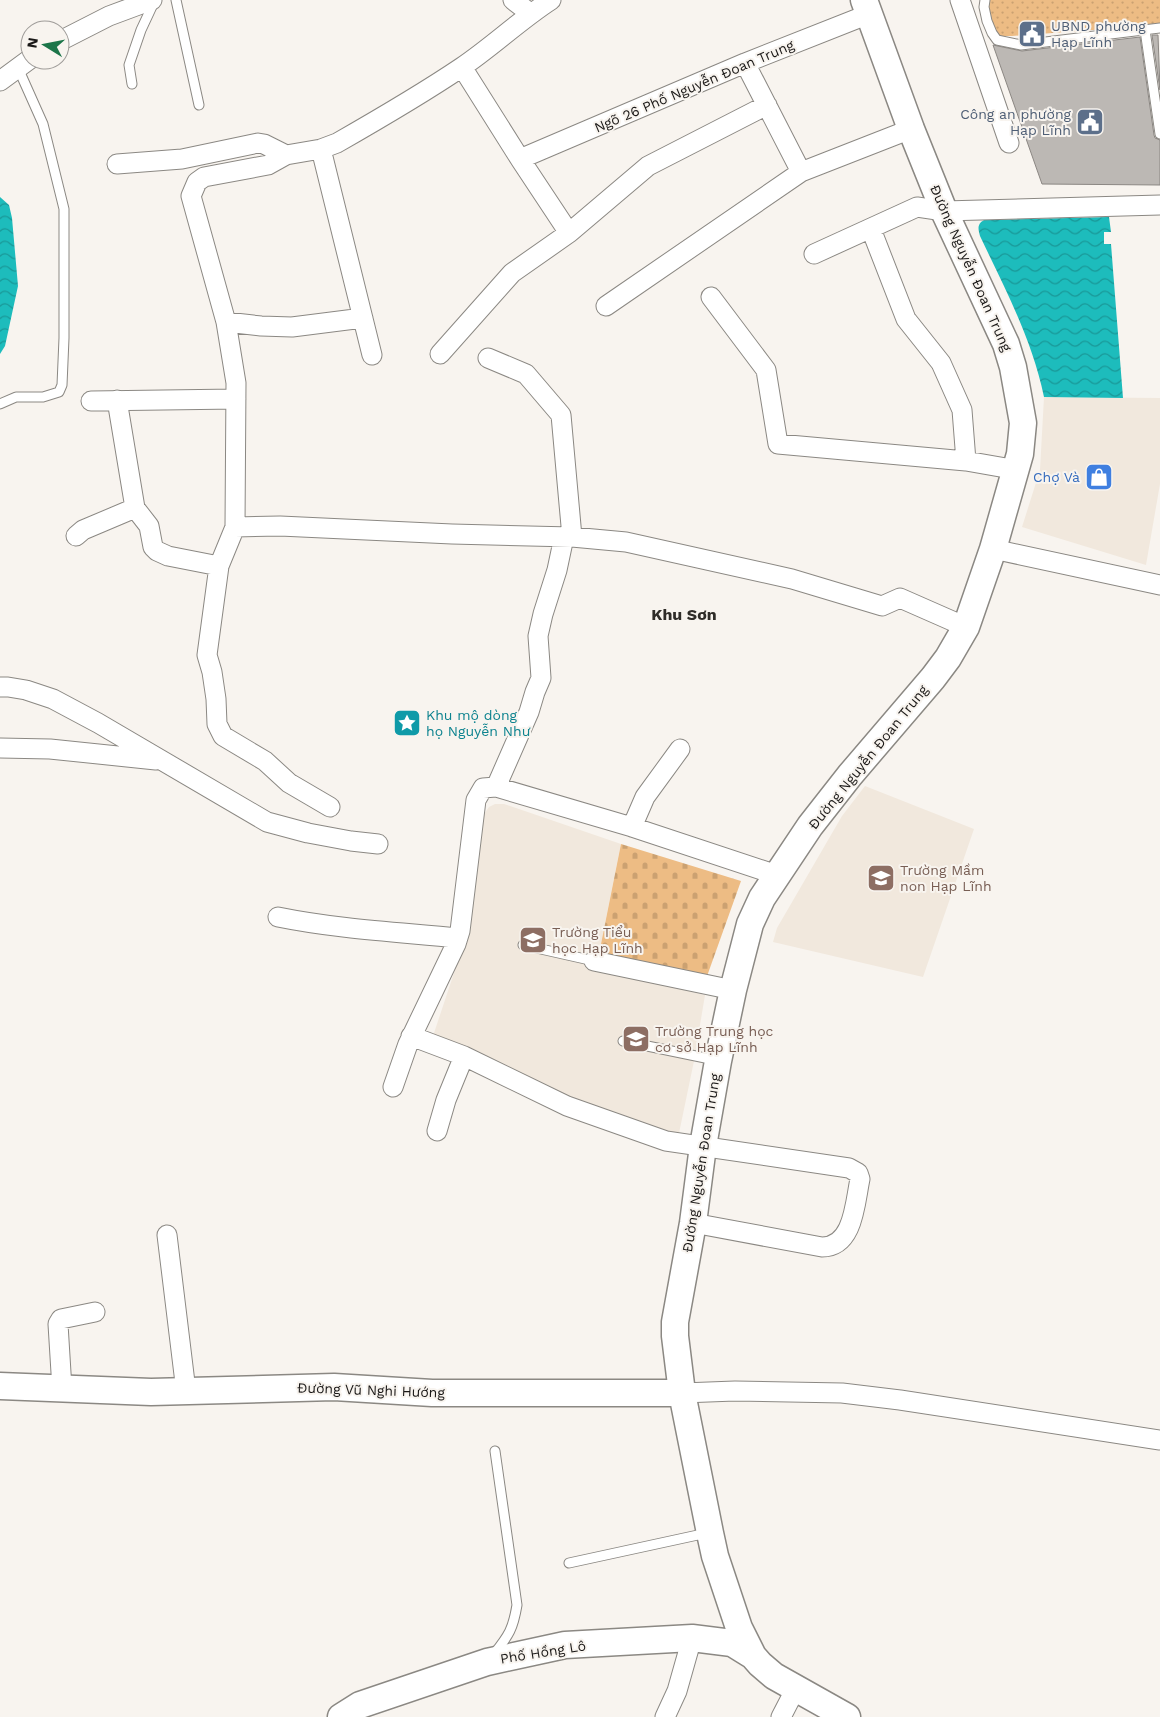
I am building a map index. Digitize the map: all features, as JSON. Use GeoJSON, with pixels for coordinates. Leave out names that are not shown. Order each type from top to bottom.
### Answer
{"type":"FeatureCollection","features":[{"type":"Feature","properties":{"kind":"street"},"geometry":{"type":"LineString","coordinates":[[70,36],[109,16],[154,0]]}},
{"type":"Feature","properties":{"kind":"street"},"geometry":{"type":"LineString","coordinates":[[513,0],[530,13]]}},
{"type":"Feature","properties":{"kind":"street"},"geometry":{"type":"LineString","coordinates":[[330,807],[289,783],[265,761],[223,736],[217,724],[216,699],[207,655],[219,566],[235,527],[236,384],[226,322],[190,196],[197,182],[204,177],[268,165],[286,155],[321,149],[337,143],[462,67],[500,39],[530,13],[551,0]]}},
{"type":"Feature","properties":{"kind":"street"},"geometry":{"type":"LineString","coordinates":[[960,0],[1009,143]]}},
{"type":"Feature","properties":{"kind":"street","name":"Ngõ 26 Phố Nguyễn Đoan Trung"},"geometry":{"type":"LineString","coordinates":[[520,160],[744,63],[867,7]]}},
{"type":"Feature","properties":{"kind":"street","name":"Đường Nguyễn Đoan Trung"},"geometry":{"type":"LineString","coordinates":[[847,1717],[774,1676],[753,1656],[744,1641],[715,1556],[710,1533],[682,1393],[675,1322],[693,1223],[703,1146],[718,1061],[733,990],[750,924],[762,898],[777,875],[836,793],[934,678],[966,627],[993,549],[1020,454],[1023,423],[1013,367],[1006,344],[944,211],[911,129],[867,7]]}},
{"type":"Feature","properties":{"kind":"street"},"geometry":{"type":"LineString","coordinates":[[744,63],[801,172]]}},
{"type":"Feature","properties":{"kind":"street"},"geometry":{"type":"LineString","coordinates":[[462,67],[520,160],[569,233]]}},
{"type":"Feature","properties":{"kind":"street"},"geometry":{"type":"LineString","coordinates":[[440,354],[512,273],[569,233],[648,166],[766,105]]}},
{"type":"Feature","properties":{"kind":"street"},"geometry":{"type":"LineString","coordinates":[[606,306],[801,172],[911,129]]}},
{"type":"Feature","properties":{"kind":"street"},"geometry":{"type":"LineString","coordinates":[[117,164],[182,159],[258,143],[286,155]]}},
{"type":"Feature","properties":{"kind":"street"},"geometry":{"type":"LineString","coordinates":[[321,149],[372,354]]}},
{"type":"Feature","properties":{"kind":"street"},"geometry":{"type":"LineString","coordinates":[[814,254],[917,207],[944,211],[1160,204]]}},
{"type":"Feature","properties":{"kind":"street"},"geometry":{"type":"LineString","coordinates":[[871,229],[906,318],[941,362],[962,410],[966,461]]}},
{"type":"Feature","properties":{"kind":"street"},"geometry":{"type":"LineString","coordinates":[[711,297],[766,370],[778,444],[966,461],[1017,470]]}},
{"type":"Feature","properties":{"kind":"street"},"geometry":{"type":"LineString","coordinates":[[226,322],[261,326],[292,326],[363,318]]}},
{"type":"Feature","properties":{"kind":"street"},"geometry":{"type":"LineString","coordinates":[[488,358],[526,374],[561,415],[568,537],[542,614],[538,636],[541,678],[529,712],[496,787]]}},
{"type":"Feature","properties":{"kind":"street"},"geometry":{"type":"LineString","coordinates":[[91,401],[236,399]]}},
{"type":"Feature","properties":{"kind":"street"},"geometry":{"type":"LineString","coordinates":[[117,400],[135,508],[149,526],[153,547],[156,551],[168,556],[219,566]]}},
{"type":"Feature","properties":{"kind":"street"},"geometry":{"type":"LineString","coordinates":[[76,536],[83,530],[135,508]]}},
{"type":"Feature","properties":{"kind":"street"},"geometry":{"type":"LineString","coordinates":[[235,527],[280,526],[568,537],[626,542],[782,576],[882,606],[900,598],[966,627]]}},
{"type":"Feature","properties":{"kind":"street"},"geometry":{"type":"LineString","coordinates":[[993,549],[1160,585]]}},
{"type":"Feature","properties":{"kind":"street"},"geometry":{"type":"LineString","coordinates":[[0,687],[26,690],[52,699],[98,723],[267,822],[316,835],[378,844]]}},
{"type":"Feature","properties":{"kind":"street"},"geometry":{"type":"LineString","coordinates":[[0,748],[50,750],[160,760]]}},
{"type":"Feature","properties":{"kind":"street"},"geometry":{"type":"LineString","coordinates":[[632,827],[644,797],[680,749]]}},
{"type":"Feature","properties":{"kind":"street"},"geometry":{"type":"LineString","coordinates":[[393,1087],[411,1036],[458,938],[476,800],[483,788],[496,787],[632,827],[777,875]]}},
{"type":"Feature","properties":{"kind":"street"},"geometry":{"type":"LineString","coordinates":[[278,916],[313,924],[359,930],[458,938]]}},
{"type":"Feature","properties":{"kind":"street"},"geometry":{"type":"LineString","coordinates":[[594,961],[733,990]]}},
{"type":"Feature","properties":{"kind":"street"},"geometry":{"type":"LineString","coordinates":[[411,1036],[464,1056],[567,1106],[666,1140],[849,1168],[858,1173],[860,1179],[852,1218],[848,1228],[834,1246],[822,1247],[693,1223]]}},
{"type":"Feature","properties":{"kind":"street"},"geometry":{"type":"LineString","coordinates":[[437,1131],[446,1100],[464,1056]]}},
{"type":"Feature","properties":{"kind":"street"},"geometry":{"type":"LineString","coordinates":[[167,1235],[186,1391]]}},
{"type":"Feature","properties":{"kind":"street"},"geometry":{"type":"LineString","coordinates":[[62,1389],[58,1324],[61,1319],[95,1312]]}},
{"type":"Feature","properties":{"kind":"street","name":"Đường Vũ Nghi Hướng"},"geometry":{"type":"LineString","coordinates":[[0,1386],[151,1392],[334,1387],[432,1393],[682,1393]]}},
{"type":"Feature","properties":{"kind":"street"},"geometry":{"type":"LineString","coordinates":[[682,1393],[842,1393],[900,1400],[1160,1440]]}},
{"type":"Feature","properties":{"kind":"street"},"geometry":{"type":"LineString","coordinates":[[665,1717],[676,1692],[692,1638]]}},
{"type":"Feature","properties":{"kind":"street","name":"Phố Hồng Lô"},"geometry":{"type":"LineString","coordinates":[[340,1717],[360,1705],[487,1662],[565,1645],[692,1638],[732,1643],[753,1656]]}},
{"type":"Feature","properties":{"kind":"street"},"geometry":{"type":"LineString","coordinates":[[781,1717],[796,1688]]}},
{"type":"Feature","properties":{"kind":"lane"},"geometry":{"type":"LineString","coordinates":[[132,84],[129,65],[154,0]]}},
{"type":"Feature","properties":{"kind":"lane"},"geometry":{"type":"LineString","coordinates":[[176,0],[199,105]]}},
{"type":"Feature","properties":{"kind":"lane"},"geometry":{"type":"LineString","coordinates":[[985,0],[984,8],[987,21],[997,40],[1021,46],[1160,28]]}},
{"type":"Feature","properties":{"kind":"lane"},"geometry":{"type":"LineString","coordinates":[[1145,30],[1160,134]]}},
{"type":"Feature","properties":{"kind":"lane"},"geometry":{"type":"LineString","coordinates":[[0,404],[16,396],[43,397],[59,392],[62,385],[64,209],[43,124],[13,72]]}},
{"type":"Feature","properties":{"kind":"lane"},"geometry":{"type":"LineString","coordinates":[[523,945],[594,961]]}},
{"type":"Feature","properties":{"kind":"lane"},"geometry":{"type":"LineString","coordinates":[[623,1041],[718,1061]]}},
{"type":"Feature","properties":{"kind":"lane"},"geometry":{"type":"LineString","coordinates":[[487,1662],[510,1633],[515,1620],[517,1605],[495,1451]]}},
{"type":"Feature","properties":{"kind":"lane"},"geometry":{"type":"LineString","coordinates":[[569,1563],[710,1533]]}},
{"type":"Feature","properties":{"kind":"shaded area","name":"Chợ Và"},"geometry":{"type":"Polygon","coordinates":[[[1044,397],[1160,398],[1160,484],[1146,565],[1022,527],[1040,470],[1044,397]]]}},
{"type":"Feature","properties":{"kind":"shaded area","name":"Trường Mầm non Hạp Lĩnh"},"geometry":{"type":"Polygon","coordinates":[[[865,786],[974,829],[923,977],[773,942],[777,928],[842,816],[865,786]]]}},
{"type":"Feature","properties":{"kind":"shaded area","name":"Trường Tiểu học Hạp Lĩnh"},"geometry":{"type":"Polygon","coordinates":[[[495,804],[504,804],[621,844],[596,969],[705,995],[678,1138],[569,1101],[555,1090],[433,1036],[459,958],[476,850],[484,814],[489,807],[495,804]]]}},
{"type":"Feature","properties":{"kind":"green space","name":"UBND phường Hạp Lĩnh"},"geometry":{"type":"Polygon","coordinates":[[[990,0],[1160,0],[1160,25],[998,36],[990,14],[990,0]]]}},
{"type":"Feature","properties":{"kind":"green space"},"geometry":{"type":"Polygon","coordinates":[[[621,844],[741,881],[706,979],[599,954],[621,844]]]}},
{"type":"Feature","properties":{"kind":"water"},"geometry":{"type":"Polygon","coordinates":[[[0,197],[9,205],[12,218],[18,286],[5,346],[0,354],[0,197]]]}},
{"type":"Feature","properties":{"kind":"water"},"geometry":{"type":"Polygon","coordinates":[[[1109,217],[1111,232],[1104,232],[1104,244],[1111,244],[1123,398],[1044,397],[1025,335],[980,236],[979,225],[984,220],[1109,217]]]}},
{"type":"Feature","properties":{"kind":"building"},"geometry":{"type":"Polygon","coordinates":[[[1152,35],[1158,35],[1160,90],[1152,35]]]}},
{"type":"Feature","properties":{"kind":"building","name":"Công an phường Hạp Lĩnh"},"geometry":{"type":"Polygon","coordinates":[[[1140,37],[1154,135],[1155,138],[1160,140],[1160,185],[1042,184],[993,45],[1022,51],[1140,37]]]}},
{"type":"Feature","properties":{"kind":"place","name":"UBND phường Hạp Lĩnh"},"geometry":{"type":"Point","coordinates":[1032,34]}},
{"type":"Feature","properties":{"kind":"place","name":"Công an phường Hạp Lĩnh"},"geometry":{"type":"Point","coordinates":[1090,122]}},
{"type":"Feature","properties":{"kind":"place","name":"Chợ Và"},"geometry":{"type":"Point","coordinates":[1099,477]}},
{"type":"Feature","properties":{"kind":"place","name":"Khu mộ dòng họ Nguyễn Như"},"geometry":{"type":"Point","coordinates":[407,723]}},
{"type":"Feature","properties":{"kind":"place","name":"Trường Mầm non Hạp Lĩnh"},"geometry":{"type":"Point","coordinates":[881,878]}},
{"type":"Feature","properties":{"kind":"place","name":"Trường Tiểu học Hạp Lĩnh"},"geometry":{"type":"Point","coordinates":[533,940]}},
{"type":"Feature","properties":{"kind":"place","name":"Trường Trung học cơ sở Hạp Lĩnh"},"geometry":{"type":"Point","coordinates":[636,1039]}},
{"type":"Feature","properties":{"kind":"district","name":"Khu Sơn"},"geometry":{"type":"Point","coordinates":[684,614]}}]}
